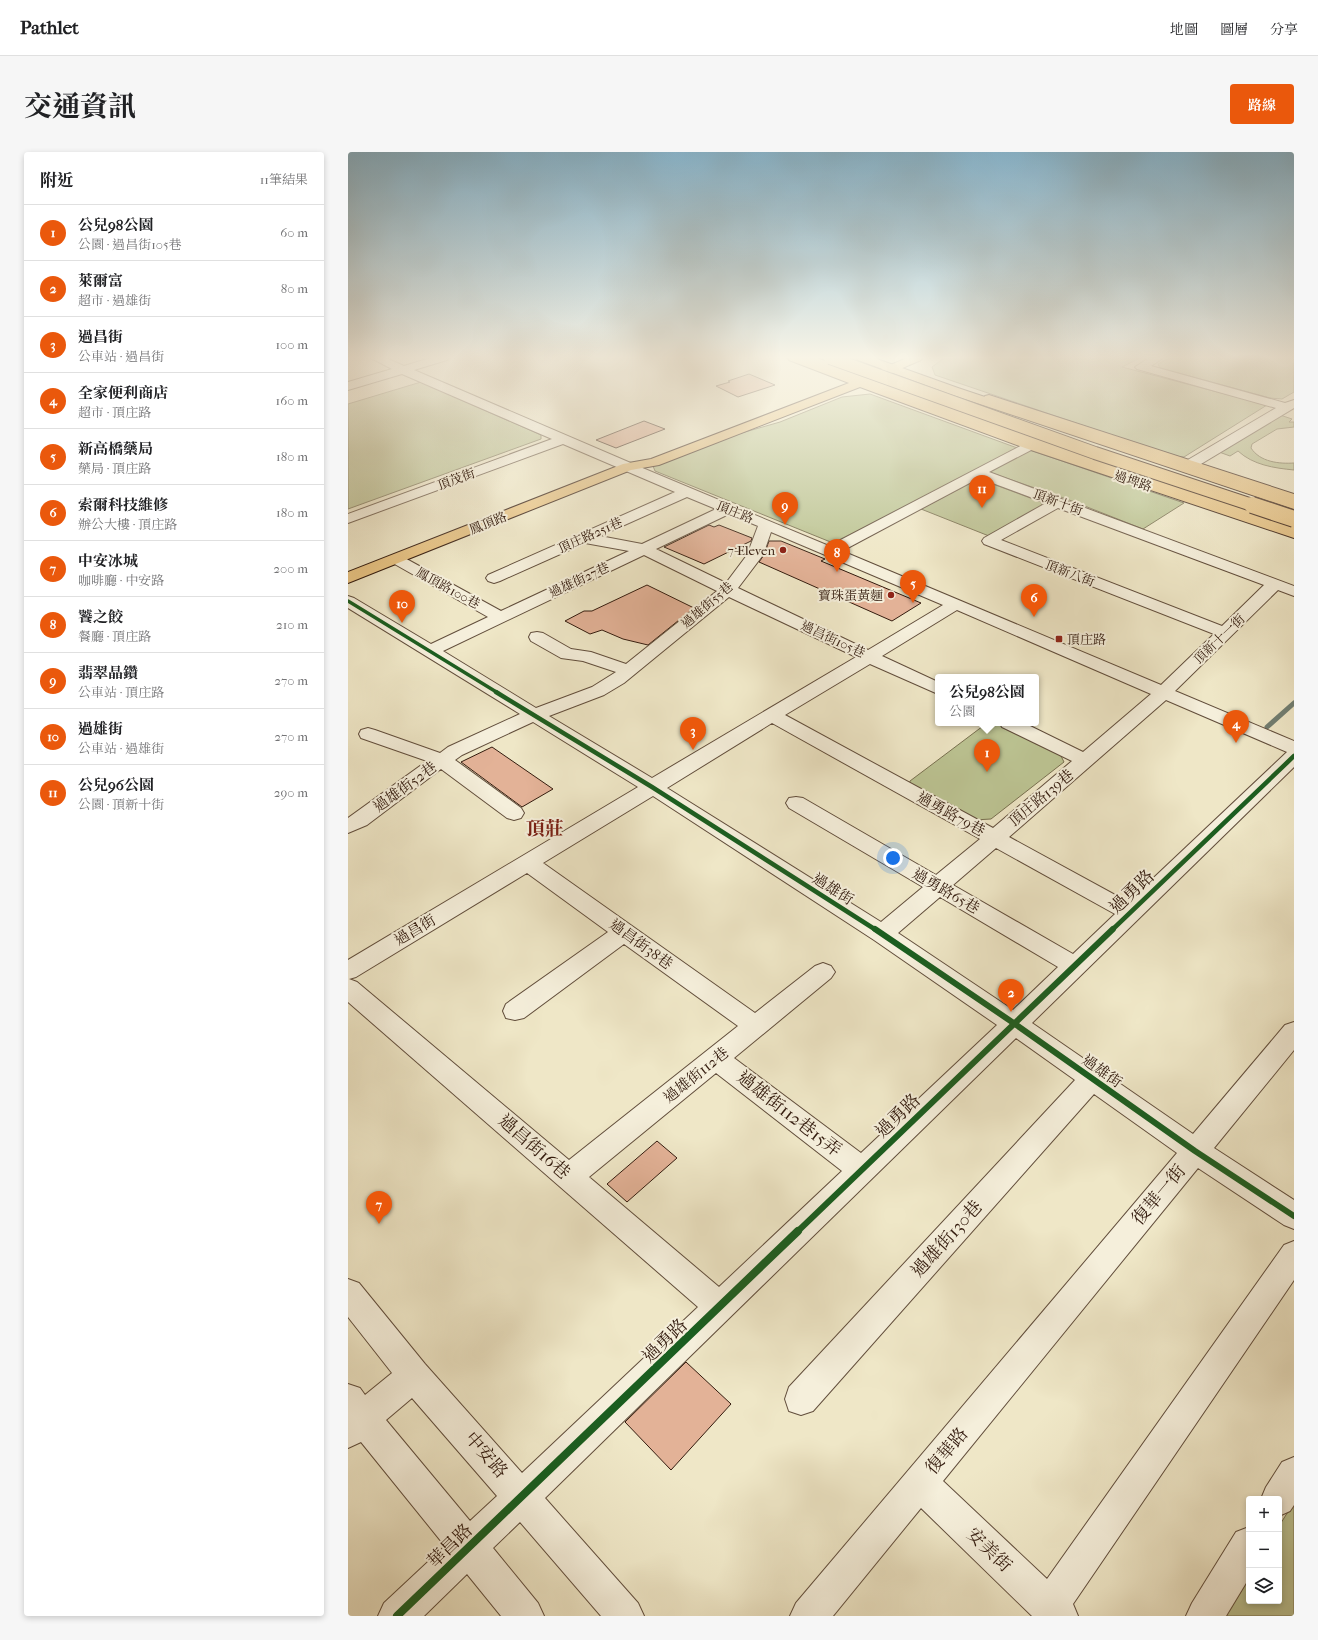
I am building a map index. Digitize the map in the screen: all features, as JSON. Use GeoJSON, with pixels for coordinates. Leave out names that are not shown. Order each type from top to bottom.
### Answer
{"type":"FeatureCollection","features":[{"type":"Feature","properties":{"kind":"main road","name":"鳳頂路"},"geometry":{"type":"LineString","coordinates":[[348,578],[628,467],[654,462],[747,426]]}},
{"type":"Feature","properties":{"kind":"main road","name":"過埤路"},"geometry":{"type":"LineString","coordinates":[[980,426],[1030,445],[1294,534]]}},
{"type":"Feature","properties":{"kind":"main road"},"geometry":{"type":"LineString","coordinates":[[995,426],[1294,529]]}},
{"type":"Feature","properties":{"kind":"main road"},"geometry":{"type":"LineString","coordinates":[[1021,426],[1294,520]]}},
{"type":"Feature","properties":{"kind":"main road"},"geometry":{"type":"LineString","coordinates":[[1041,426],[1294,511]]}},
{"type":"Feature","properties":{"kind":"main road"},"geometry":{"type":"LineString","coordinates":[[1059,426],[1294,505]]}},
{"type":"Feature","properties":{"kind":"main road"},"geometry":{"type":"LineString","coordinates":[[1074,426],[1294,498]]}},
{"type":"Feature","properties":{"kind":"main road","name":"鳳頂路"},"geometry":{"type":"LineString","coordinates":[[628,467],[645,456],[709,428]]}},
{"type":"Feature","properties":{"kind":"street","name":"頂庄路"},"geometry":{"type":"LineString","coordinates":[[534,426],[686,492],[766,524],[1294,748]]}},
{"type":"Feature","properties":{"kind":"street"},"geometry":{"type":"LineString","coordinates":[[1191,464],[1254,426]]}},
{"type":"Feature","properties":{"kind":"street","name":"頂茂街"},"geometry":{"type":"LineString","coordinates":[[348,519],[564,439]]}},
{"type":"Feature","properties":{"kind":"street"},"geometry":{"type":"LineString","coordinates":[[830,551],[1030,445]]}},
{"type":"Feature","properties":{"kind":"street","name":"頂新十街"},"geometry":{"type":"LineString","coordinates":[[978,473],[1294,591]]}},
{"type":"Feature","properties":{"kind":"street","name":"頂庄路251巷"},"geometry":{"type":"LineString","coordinates":[[494,578],[686,492]]}},
{"type":"Feature","properties":{"kind":"street","name":"頂新八街"},"geometry":{"type":"LineString","coordinates":[[1058,502],[989,542],[1225,633]]}},
{"type":"Feature","properties":{"kind":"street","name":"過雄街27巷"},"geometry":{"type":"LineString","coordinates":[[430,651],[728,509]]}},
{"type":"Feature","properties":{"kind":"street","name":"過雄街55巷"},"geometry":{"type":"LineString","coordinates":[[534,715],[598,691],[609,685],[728,590],[748,567],[755,555],[766,524]]}},
{"type":"Feature","properties":{"kind":"street","name":"過昌街105巷"},"geometry":{"type":"LineString","coordinates":[[585,538],[645,549],[728,590],[935,688]]}},
{"type":"Feature","properties":{"kind":"street","name":"鳳頂路100巷"},"geometry":{"type":"LineString","coordinates":[[396,560],[500,618]]}},
{"type":"Feature","properties":{"kind":"street","name":"頂新十一街"},"geometry":{"type":"LineString","coordinates":[[1163,693],[1275,584]]}},
{"type":"Feature","properties":{"kind":"street","name":"過雄街"},"geometry":{"type":"LineString","coordinates":[[348,601],[652,787],[882,934],[1015,1024],[1195,1152],[1294,1216]]}},
{"type":"Feature","properties":{"kind":"street","name":"過昌街"},"geometry":{"type":"LineString","coordinates":[[348,971],[956,604]]}},
{"type":"Feature","properties":{"kind":"street"},"geometry":{"type":"LineString","coordinates":[[537,637],[567,654],[585,656],[628,670]]}},
{"type":"Feature","properties":{"kind":"street","name":"頂庄路139巷"},"geometry":{"type":"LineString","coordinates":[[882,934],[1163,693]]}},
{"type":"Feature","properties":{"kind":"street","name":"過雄街52巷"},"geometry":{"type":"LineString","coordinates":[[348,826],[360,820],[455,751],[534,715]]}},
{"type":"Feature","properties":{"kind":"street","name":"過勇路79巷"},"geometry":{"type":"LineString","coordinates":[[771,715],[1131,913]]}},
{"type":"Feature","properties":{"kind":"street"},"geometry":{"type":"LineString","coordinates":[[1015,726],[1086,760]]}},
{"type":"Feature","properties":{"kind":"street","name":"過雄街52巷"},"geometry":{"type":"LineString","coordinates":[[368,734],[442,760]]}},
{"type":"Feature","properties":{"kind":"street","name":"過勇路"},"geometry":{"type":"LineString","coordinates":[[522,1497],[1294,756]]}},
{"type":"Feature","properties":{"kind":"street"},"geometry":{"type":"LineString","coordinates":[[442,760],[514,813]]}},
{"type":"Feature","properties":{"kind":"street","name":"過勇路65巷"},"geometry":{"type":"LineString","coordinates":[[796,803],[1075,966]]}},
{"type":"Feature","properties":{"kind":"street","name":"過昌街38巷"},"geometry":{"type":"LineString","coordinates":[[527,863],[756,1026]]}},
{"type":"Feature","properties":{"kind":"street"},"geometry":{"type":"LineString","coordinates":[[515,1011],[624,932]]}},
{"type":"Feature","properties":{"kind":"street","name":"過雄街112巷"},"geometry":{"type":"LineString","coordinates":[[569,1177],[823,972]]}},
{"type":"Feature","properties":{"kind":"street","name":"過昌街16巷"},"geometry":{"type":"LineString","coordinates":[[348,988],[720,1307]]}},
{"type":"Feature","properties":{"kind":"street","name":"復華一街"},"geometry":{"type":"LineString","coordinates":[[1084,1285],[1294,1032]]}},
{"type":"Feature","properties":{"kind":"street","name":"過雄街112巷15弄"},"geometry":{"type":"LineString","coordinates":[[716,1058],[862,1170]]}},
{"type":"Feature","properties":{"kind":"street","name":"過雄街130巷"},"geometry":{"type":"LineString","coordinates":[[801,1400],[1092,1079]]}},
{"type":"Feature","properties":{"kind":"street"},"geometry":{"type":"LineString","coordinates":[[1054,1611],[1294,1255]]}},
{"type":"Feature","properties":{"kind":"street","name":"復華路"},"geometry":{"type":"LineString","coordinates":[[809,1616],[1084,1285]]}},
{"type":"Feature","properties":{"kind":"street","name":"中安路"},"geometry":{"type":"LineString","coordinates":[[348,1293],[414,1375],[625,1616]]}},
{"type":"Feature","properties":{"kind":"street"},"geometry":{"type":"LineString","coordinates":[[414,1375],[353,1417],[469,1547],[525,1616]]}},
{"type":"Feature","properties":{"kind":"street"},"geometry":{"type":"LineString","coordinates":[[1280,1496],[1294,1474]]}},
{"type":"Feature","properties":{"kind":"street","name":"安美街"},"geometry":{"type":"LineString","coordinates":[[920,1483],[1054,1611]]}},
{"type":"Feature","properties":{"kind":"street","name":"華昌路"},"geometry":{"type":"LineString","coordinates":[[397,1616],[522,1497]]}},
{"type":"Feature","properties":{"kind":"street"},"geometry":{"type":"LineString","coordinates":[[1205,1616],[1246,1550]]}},
{"type":"Feature","properties":{"kind":"green space"},"geometry":{"type":"Polygon","coordinates":[[[348,426],[521,426],[541,435],[541,439],[348,509],[348,426]]]}},
{"type":"Feature","properties":{"kind":"green space"},"geometry":{"type":"Polygon","coordinates":[[[765,426],[958,426],[1020,449],[845,542],[833,543],[655,471],[653,466],[724,438],[765,426]]]}},
{"type":"Feature","properties":{"kind":"green space"},"geometry":{"type":"Polygon","coordinates":[[[1086,426],[1233,426],[1184,457],[1173,456],[1086,426]]]}},
{"type":"Feature","properties":{"kind":"green space"},"geometry":{"type":"Polygon","coordinates":[[[1261,426],[1294,426],[1277,429],[1252,444],[1251,448],[1259,456],[1270,461],[1294,463],[1294,470],[1271,467],[1257,463],[1250,460],[1238,451],[1230,456],[1219,452],[1261,426]]]}},
{"type":"Feature","properties":{"kind":"green space"},"geometry":{"type":"Polygon","coordinates":[[[1030,450],[1184,503],[1143,529],[1072,501],[989,472],[1030,450]]]}},
{"type":"Feature","properties":{"kind":"green space"},"geometry":{"type":"Polygon","coordinates":[[[982,480],[1041,502],[1042,506],[989,536],[921,509],[974,481],[982,480]]]}},
{"type":"Feature","properties":{"kind":"green space"},"geometry":{"type":"Polygon","coordinates":[[[983,726],[1001,726],[1060,754],[1064,762],[991,819],[974,820],[909,785],[910,781],[983,726]]]}},
{"type":"Feature","properties":{"kind":"green space"},"geometry":{"type":"Polygon","coordinates":[[[1294,1506],[1294,1616],[1225,1616],[1246,1581],[1246,1604],[1282,1604],[1282,1521],[1291,1507],[1294,1506]]]}},
{"type":"Feature","properties":{"kind":"building"},"geometry":{"type":"Polygon","coordinates":[[[631,426],[658,426],[665,429],[616,448],[596,440],[631,426]]]}},
{"type":"Feature","properties":{"kind":"building"},"geometry":{"type":"Polygon","coordinates":[[[709,525],[714,527],[719,525],[752,538],[751,541],[704,564],[664,547],[709,525]]]}},
{"type":"Feature","properties":{"kind":"building"},"geometry":{"type":"Polygon","coordinates":[[[769,541],[781,541],[825,559],[821,561],[921,603],[892,621],[759,562],[764,555],[769,541]]]}},
{"type":"Feature","properties":{"kind":"building"},"geometry":{"type":"Polygon","coordinates":[[[647,585],[694,608],[648,645],[623,639],[602,630],[590,634],[565,621],[584,611],[592,611],[647,585]]]}},
{"type":"Feature","properties":{"kind":"building"},"geometry":{"type":"Polygon","coordinates":[[[492,747],[553,789],[522,807],[461,762],[492,747]]]}},
{"type":"Feature","properties":{"kind":"building"},"geometry":{"type":"Polygon","coordinates":[[[657,1141],[677,1158],[627,1202],[607,1184],[657,1141]]]}},
{"type":"Feature","properties":{"kind":"building"},"geometry":{"type":"Polygon","coordinates":[[[686,1362],[731,1404],[671,1470],[625,1422],[686,1362]]]}},
{"type":"Feature","properties":{"kind":"waterway"},"geometry":{"type":"LineString","coordinates":[[1267,727],[1294,703]]}},
{"type":"Feature","properties":{"kind":"cycle path"},"geometry":{"type":"LineString","coordinates":[[348,601],[652,787],[882,934],[1015,1024],[1195,1151],[1294,1216]]}},
{"type":"Feature","properties":{"kind":"cycle path"},"geometry":{"type":"LineString","coordinates":[[397,1616],[1294,756]]}},
{"type":"Feature","properties":{"kind":"place","name":"公兒96公園"},"geometry":{"type":"Point","coordinates":[982,508]}},
{"type":"Feature","properties":{"kind":"place","name":"翡翠晶鑽"},"geometry":{"type":"Point","coordinates":[785,525]}},
{"type":"Feature","properties":{"kind":"place","name":"7-Eleven"},"geometry":{"type":"Point","coordinates":[783,550]}},
{"type":"Feature","properties":{"kind":"place","name":"饕之餃"},"geometry":{"type":"Point","coordinates":[837,572]}},
{"type":"Feature","properties":{"kind":"place","name":"寶珠蛋黃麵"},"geometry":{"type":"Point","coordinates":[891,595]}},
{"type":"Feature","properties":{"kind":"place","name":"新高橋藥局"},"geometry":{"type":"Point","coordinates":[913,603]}},
{"type":"Feature","properties":{"kind":"place","name":"索爾科技維修"},"geometry":{"type":"Point","coordinates":[1034,617]}},
{"type":"Feature","properties":{"kind":"place","name":"過雄街"},"geometry":{"type":"Point","coordinates":[402,623]}},
{"type":"Feature","properties":{"kind":"place","name":"頂庄路"},"geometry":{"type":"Point","coordinates":[1059,639]}},
{"type":"Feature","properties":{"kind":"place","name":"全家便利商店"},"geometry":{"type":"Point","coordinates":[1236,743]}},
{"type":"Feature","properties":{"kind":"place","name":"過昌街"},"geometry":{"type":"Point","coordinates":[693,750]}},
{"type":"Feature","properties":{"kind":"place","name":"公兒98公園"},"geometry":{"type":"Point","coordinates":[987,772]}},
{"type":"Feature","properties":{"kind":"place","name":"萊爾富"},"geometry":{"type":"Point","coordinates":[1011,1012]}},
{"type":"Feature","properties":{"kind":"place","name":"中安冰城"},"geometry":{"type":"Point","coordinates":[379,1224]}},
{"type":"Feature","properties":{"kind":"district","name":"頂莊"},"geometry":{"type":"Point","coordinates":[545,829]}}]}
